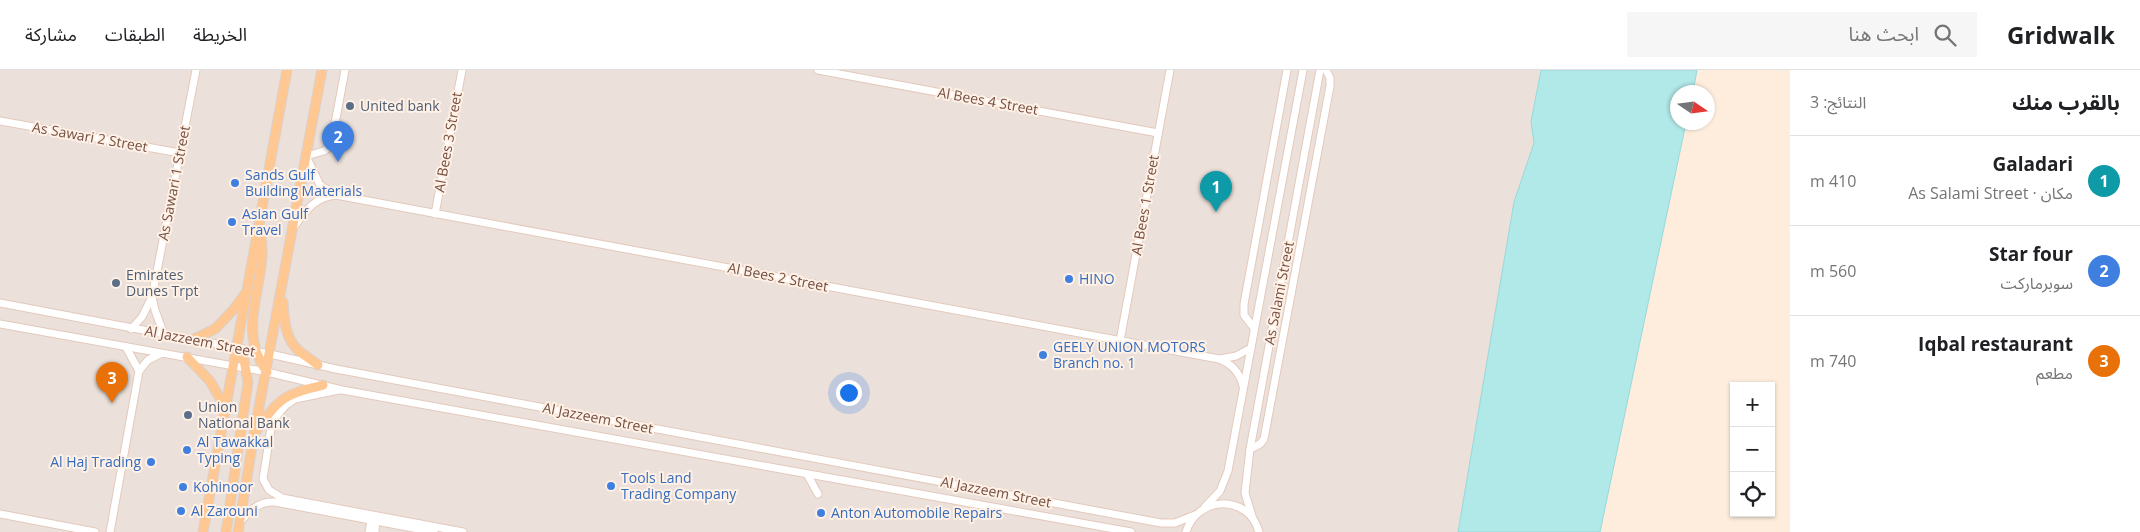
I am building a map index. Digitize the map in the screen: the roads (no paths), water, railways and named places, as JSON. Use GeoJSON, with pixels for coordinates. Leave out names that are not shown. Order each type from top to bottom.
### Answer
{"type":"FeatureCollection","features":[{"type":"Feature","properties":{"kind":"main road"},"geometry":{"type":"LineString","coordinates":[[203,532],[287,70]]}},
{"type":"Feature","properties":{"kind":"main road"},"geometry":{"type":"LineString","coordinates":[[238,532],[254,434],[322,70]]}},
{"type":"Feature","properties":{"kind":"main road"},"geometry":{"type":"LineString","coordinates":[[258,226],[263,245],[252,325],[256,352],[267,372]]}},
{"type":"Feature","properties":{"kind":"main road"},"geometry":{"type":"LineString","coordinates":[[281,291],[285,323],[291,342],[301,353],[318,365]]}},
{"type":"Feature","properties":{"kind":"main road"},"geometry":{"type":"LineString","coordinates":[[192,340],[215,329],[234,309],[246,292]]}},
{"type":"Feature","properties":{"kind":"main road"},"geometry":{"type":"LineString","coordinates":[[226,532],[246,406],[248,382],[246,368],[236,349]]}},
{"type":"Feature","properties":{"kind":"main road"},"geometry":{"type":"LineString","coordinates":[[187,357],[210,381],[226,409]]}},
{"type":"Feature","properties":{"kind":"main road"},"geometry":{"type":"LineString","coordinates":[[254,434],[269,413],[284,398],[296,392],[323,385]]}},
{"type":"Feature","properties":{"kind":"street","name":"As Sawari 1 Street"},"geometry":{"type":"LineString","coordinates":[[131,329],[142,317],[152,297],[196,70]]}},
{"type":"Feature","properties":{"kind":"street"},"geometry":{"type":"LineString","coordinates":[[336,196],[320,185],[306,156],[324,151],[331,145],[345,70]]}},
{"type":"Feature","properties":{"kind":"street","name":"Al Bees 3 Street"},"geometry":{"type":"LineString","coordinates":[[435,214],[462,70]]}},
{"type":"Feature","properties":{"kind":"street","name":"Al Bees 4 Street"},"geometry":{"type":"LineString","coordinates":[[818,70],[1158,133]]}},
{"type":"Feature","properties":{"kind":"street","name":"Al Bees 1 Street"},"geometry":{"type":"LineString","coordinates":[[1120,341],[1170,70]]}},
{"type":"Feature","properties":{"kind":"street"},"geometry":{"type":"LineString","coordinates":[[1254,328],[1244,315],[1244,304],[1287,70]]}},
{"type":"Feature","properties":{"kind":"street","name":"As Salami Street"},"geometry":{"type":"LineString","coordinates":[[1195,515],[1216,497],[1226,478],[1303,70]]}},
{"type":"Feature","properties":{"kind":"street","name":"As Salami Street"},"geometry":{"type":"LineString","coordinates":[[1259,532],[1252,516],[1246,493],[1250,449],[1320,70]]}},
{"type":"Feature","properties":{"kind":"street"},"geometry":{"type":"LineString","coordinates":[[1250,449],[1260,444],[1264,439],[1330,86],[1330,78],[1326,70]]}},
{"type":"Feature","properties":{"kind":"street","name":"As Sawari 2 Street"},"geometry":{"type":"LineString","coordinates":[[0,120],[180,153]]}},
{"type":"Feature","properties":{"kind":"street","name":"Al Bees 2 Street"},"geometry":{"type":"LineString","coordinates":[[293,228],[312,204],[323,197],[336,196],[1220,359],[1236,356],[1251,348]]}},
{"type":"Feature","properties":{"kind":"street","name":"As Sawari 1 Street"},"geometry":{"type":"LineString","coordinates":[[152,297],[164,335]]}},
{"type":"Feature","properties":{"kind":"street","name":"Al Jazzeem Street"},"geometry":{"type":"LineString","coordinates":[[0,303],[270,354],[318,365],[1161,523],[1175,523],[1195,515]]}},
{"type":"Feature","properties":{"kind":"street","name":"Al Jazzeem Street"},"geometry":{"type":"LineString","coordinates":[[0,324],[267,372],[342,390],[1131,532]]}},
{"type":"Feature","properties":{"kind":"street"},"geometry":{"type":"LineString","coordinates":[[126,347],[139,371]]}},
{"type":"Feature","properties":{"kind":"street"},"geometry":{"type":"LineString","coordinates":[[110,532],[139,371],[148,360],[160,354]]}},
{"type":"Feature","properties":{"kind":"street","name":"Al Bees 2 Street"},"geometry":{"type":"LineString","coordinates":[[1220,359],[1233,367],[1240,376],[1244,386]]}},
{"type":"Feature","properties":{"kind":"street"},"geometry":{"type":"LineString","coordinates":[[342,390],[300,398],[290,402],[278,413],[272,428],[264,471],[264,483],[268,490],[278,497],[434,532]]}},
{"type":"Feature","properties":{"kind":"street"},"geometry":{"type":"LineString","coordinates":[[807,474],[818,494]]}},
{"type":"Feature","properties":{"kind":"street"},"geometry":{"type":"LineString","coordinates":[[240,522],[256,506],[270,502],[420,527],[427,525],[463,532]]}},
{"type":"Feature","properties":{"kind":"street"},"geometry":{"type":"LineString","coordinates":[[1205,507],[1217,503],[1230,504],[1242,508],[1252,516]]}},
{"type":"Feature","properties":{"kind":"street"},"geometry":{"type":"LineString","coordinates":[[0,514],[96,532]]}},
{"type":"Feature","properties":{"kind":"street"},"geometry":{"type":"LineString","coordinates":[[1186,532],[1195,515]]}},
{"type":"Feature","properties":{"kind":"street"},"geometry":{"type":"LineString","coordinates":[[369,532],[374,519]]}},
{"type":"Feature","properties":{"kind":"street"},"geometry":{"type":"LineString","coordinates":[[374,519],[375,532]]}},
{"type":"Feature","properties":{"kind":"water"},"geometry":{"type":"Polygon","coordinates":[[[1541,70],[1697,70],[1694,85],[1670,85],[1670,130],[1685,130],[1600,532],[1458,532],[1514,202],[1534,143],[1531,122],[1541,70]]]}},
{"type":"Feature","properties":{"kind":"place","name":"United bank"},"geometry":{"type":"Point","coordinates":[350,106]}},
{"type":"Feature","properties":{"kind":"place","name":"Star four"},"geometry":{"type":"Point","coordinates":[338,162]}},
{"type":"Feature","properties":{"kind":"place","name":"Sands Gulf Building Materials"},"geometry":{"type":"Point","coordinates":[235,183]}},
{"type":"Feature","properties":{"kind":"place","name":"Galadari"},"geometry":{"type":"Point","coordinates":[1216,212]}},
{"type":"Feature","properties":{"kind":"place","name":"Asian Gulf Travel"},"geometry":{"type":"Point","coordinates":[232,222]}},
{"type":"Feature","properties":{"kind":"place","name":"HINO"},"geometry":{"type":"Point","coordinates":[1069,279]}},
{"type":"Feature","properties":{"kind":"place","name":"Emirates Dunes Trpt"},"geometry":{"type":"Point","coordinates":[116,283]}},
{"type":"Feature","properties":{"kind":"place","name":"GEELY UNION MOTORS Branch no. 1"},"geometry":{"type":"Point","coordinates":[1043,355]}},
{"type":"Feature","properties":{"kind":"place","name":"Iqbal restaurant"},"geometry":{"type":"Point","coordinates":[112,403]}},
{"type":"Feature","properties":{"kind":"place","name":"Union National Bank"},"geometry":{"type":"Point","coordinates":[188,415]}},
{"type":"Feature","properties":{"kind":"place","name":"Al Tawakkal Typing"},"geometry":{"type":"Point","coordinates":[187,450]}},
{"type":"Feature","properties":{"kind":"place","name":"Al Haj Trading"},"geometry":{"type":"Point","coordinates":[151,462]}},
{"type":"Feature","properties":{"kind":"place","name":"Tools Land Trading Company"},"geometry":{"type":"Point","coordinates":[611,486]}},
{"type":"Feature","properties":{"kind":"place","name":"Kohinoor"},"geometry":{"type":"Point","coordinates":[183,487]}},
{"type":"Feature","properties":{"kind":"place","name":"Al Zarouni"},"geometry":{"type":"Point","coordinates":[181,511]}},
{"type":"Feature","properties":{"kind":"place","name":"Anton Automobile Repairs"},"geometry":{"type":"Point","coordinates":[821,513]}}]}
